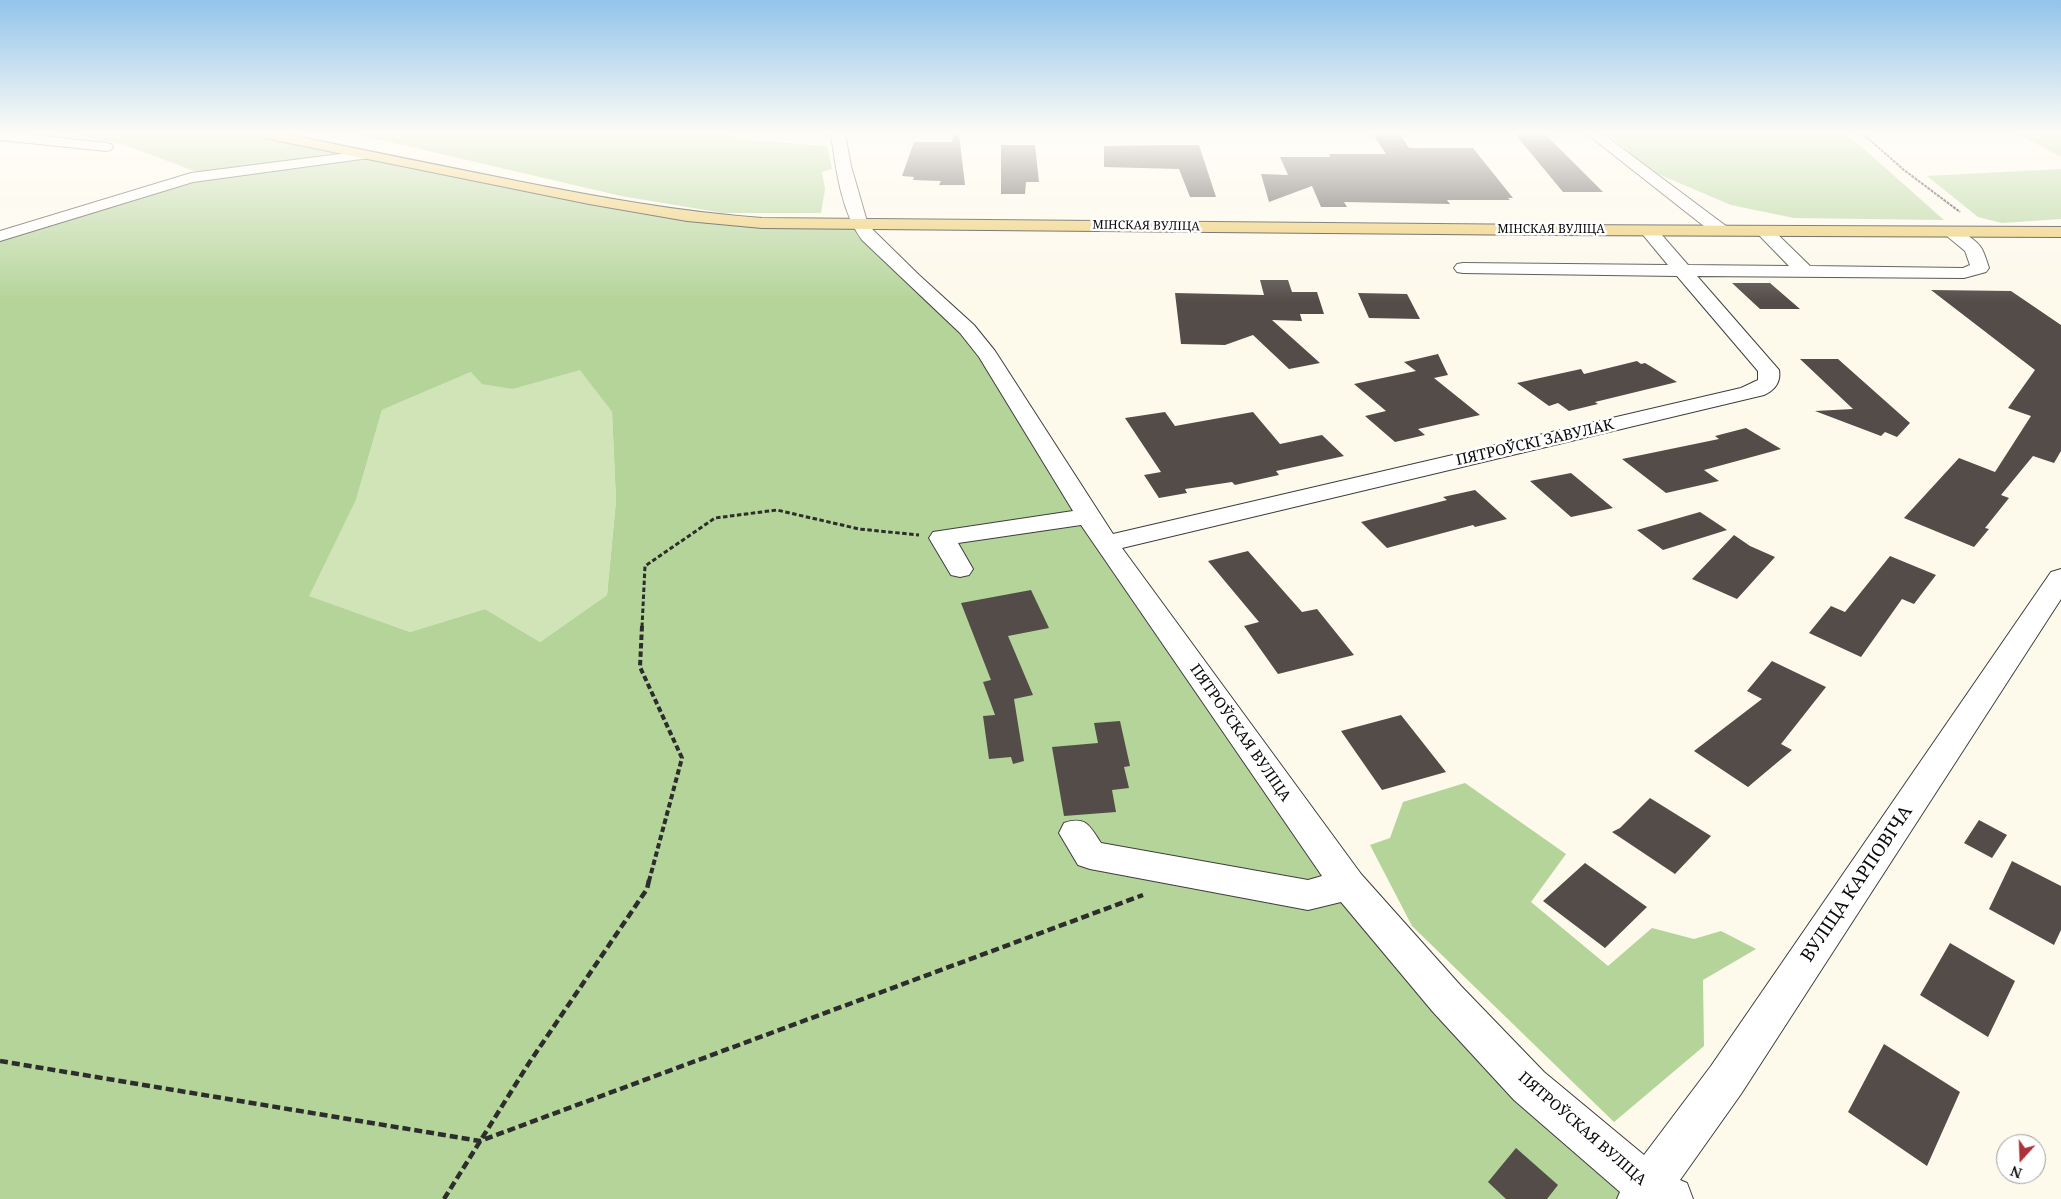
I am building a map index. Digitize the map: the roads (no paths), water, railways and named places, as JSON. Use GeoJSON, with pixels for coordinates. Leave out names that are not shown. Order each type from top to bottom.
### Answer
{"type":"FeatureCollection","features":[{"type":"Feature","properties":{"kind":"main road","name":"МІНСКАЯ ВУЛІЦА"},"geometry":{"type":"LineString","coordinates":[[538,190],[697,218],[762,223],[2061,232]]}},
{"type":"Feature","properties":{"kind":"street"},"geometry":{"type":"LineString","coordinates":[[0,236],[147,190]]}},
{"type":"Feature","properties":{"kind":"street"},"geometry":{"type":"LineString","coordinates":[[850,190],[860,225]]}},
{"type":"Feature","properties":{"kind":"street"},"geometry":{"type":"LineString","coordinates":[[1667,190],[1720,230]]}},
{"type":"Feature","properties":{"kind":"street","name":"ПЯТРОЎСКАЯ ВУЛІЦА"},"geometry":{"type":"LineString","coordinates":[[860,225],[875,242],[977,340],[1106,544],[1348,885],[1447,999],[1529,1086],[1653,1195]]}},
{"type":"Feature","properties":{"kind":"street","name":"ПЯТРОЎСКІ ЗАВУЛАК"},"geometry":{"type":"LineString","coordinates":[[1106,544],[1746,393],[1768,384],[1770,378],[1768,370],[1648,230]]}},
{"type":"Feature","properties":{"kind":"street"},"geometry":{"type":"LineString","coordinates":[[1764,231],[1806,272]]}},
{"type":"Feature","properties":{"kind":"street"},"geometry":{"type":"LineString","coordinates":[[1463,268],[1964,273],[1980,268],[1973,249],[1951,232]]}},
{"type":"Feature","properties":{"kind":"street"},"geometry":{"type":"LineString","coordinates":[[960,569],[942,538],[1089,516]]}},
{"type":"Feature","properties":{"kind":"street","name":"ВУЛІЦА КАРПОВІЧА"},"geometry":{"type":"LineString","coordinates":[[1653,1195],[1726,1080],[2061,578]]}},
{"type":"Feature","properties":{"kind":"street"},"geometry":{"type":"LineString","coordinates":[[1076,833],[1090,855],[1100,857],[1308,895],[1348,885]]}}]}
